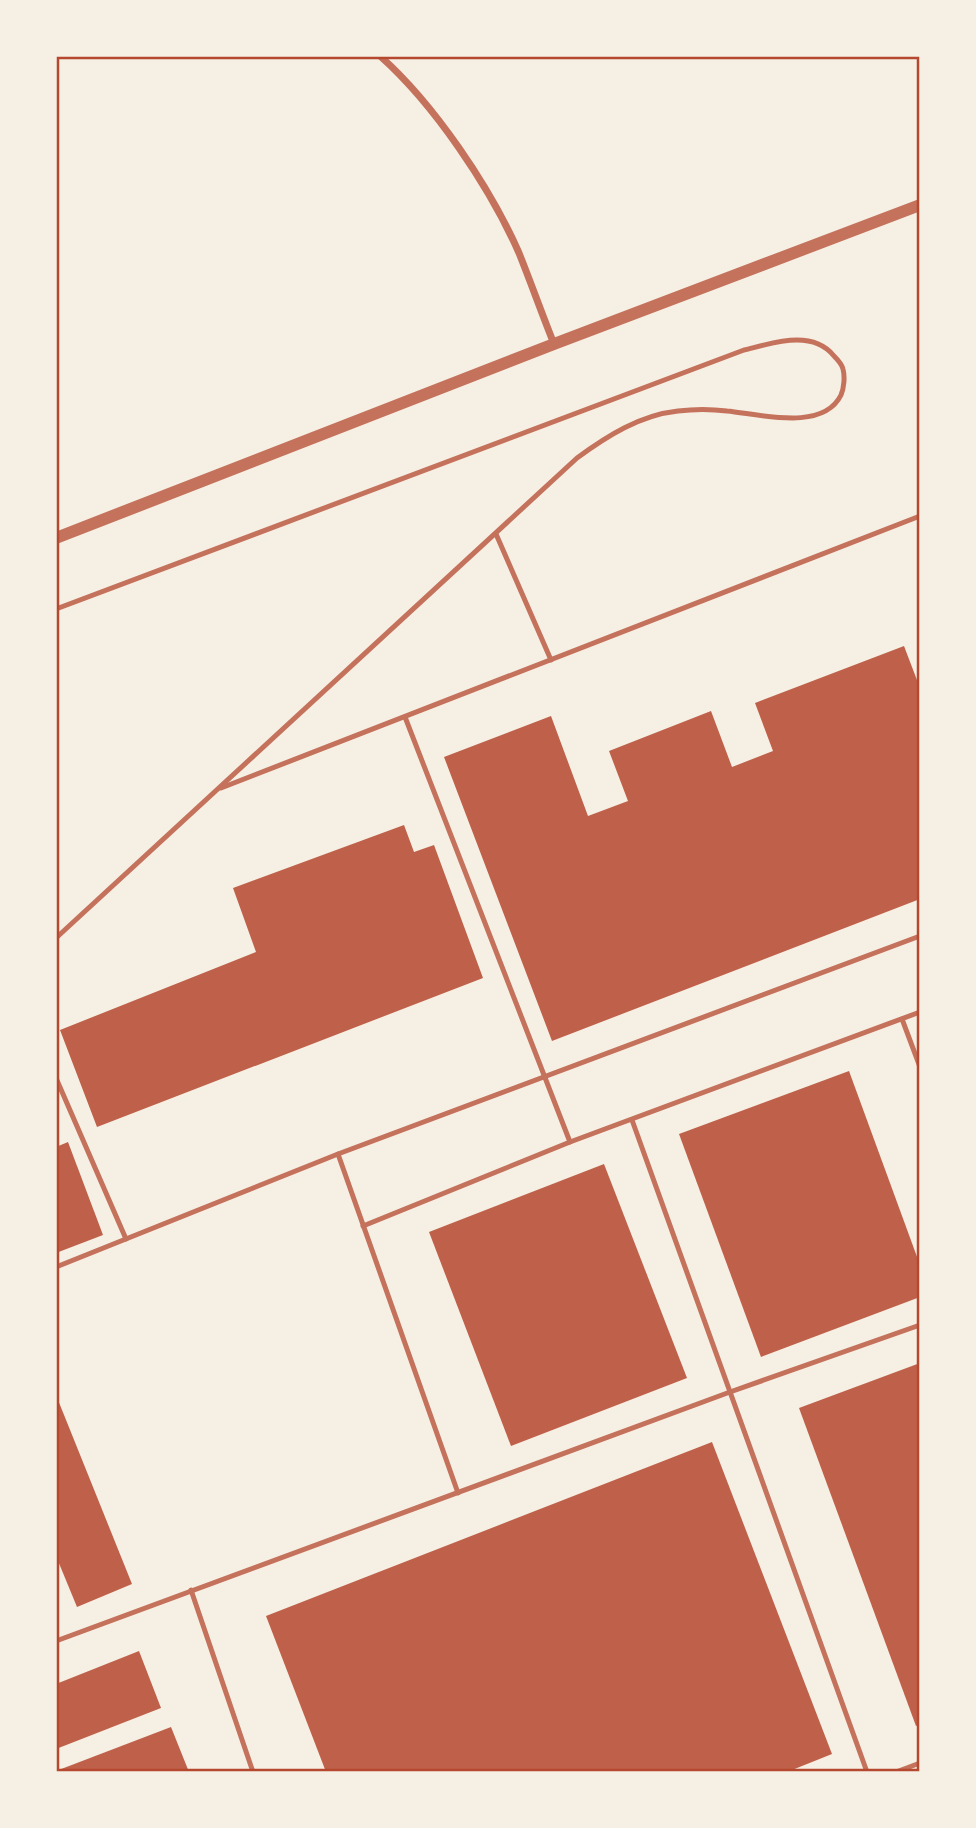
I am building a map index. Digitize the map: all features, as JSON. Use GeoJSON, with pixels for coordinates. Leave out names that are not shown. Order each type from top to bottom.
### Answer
{"type":"FeatureCollection","features":[{"type":"Feature","properties":{"kind":"street"},"geometry":{"type":"LineString","coordinates":[[380,56],[432,113],[497,210],[518,253],[554,344]]}},
{"type":"Feature","properties":{"kind":"street"},"geometry":{"type":"LineString","coordinates":[[56,538],[920,205]]}},
{"type":"Feature","properties":{"kind":"lane"},"geometry":{"type":"LineString","coordinates":[[56,609],[744,350],[778,341],[807,340],[829,349],[843,367],[844,388],[836,405],[817,416],[800,418],[724,410],[677,411],[628,426],[577,458],[56,938]]}},
{"type":"Feature","properties":{"kind":"lane"},"geometry":{"type":"LineString","coordinates":[[217,789],[920,516]]}},
{"type":"Feature","properties":{"kind":"lane"},"geometry":{"type":"LineString","coordinates":[[496,534],[551,660]]}},
{"type":"Feature","properties":{"kind":"lane"},"geometry":{"type":"LineString","coordinates":[[405,716],[570,1142]]}},
{"type":"Feature","properties":{"kind":"lane"},"geometry":{"type":"LineString","coordinates":[[56,1267],[338,1154],[920,936]]}},
{"type":"Feature","properties":{"kind":"lane"},"geometry":{"type":"LineString","coordinates":[[363,1226],[570,1142],[920,1012]]}},
{"type":"Feature","properties":{"kind":"lane"},"geometry":{"type":"LineString","coordinates":[[902,1019],[920,1067]]}},
{"type":"Feature","properties":{"kind":"lane"},"geometry":{"type":"LineString","coordinates":[[56,1078],[126,1239]]}},
{"type":"Feature","properties":{"kind":"lane"},"geometry":{"type":"LineString","coordinates":[[632,1120],[867,1772]]}},
{"type":"Feature","properties":{"kind":"lane"},"geometry":{"type":"LineString","coordinates":[[338,1154],[458,1493]]}},
{"type":"Feature","properties":{"kind":"lane"},"geometry":{"type":"LineString","coordinates":[[56,1641],[730,1392],[920,1325]]}},
{"type":"Feature","properties":{"kind":"lane"},"geometry":{"type":"LineString","coordinates":[[191,1590],[253,1772]]}},
{"type":"Feature","properties":{"kind":"lane"},"geometry":{"type":"LineString","coordinates":[[896,1772],[920,1763]]}},
{"type":"Feature","properties":{"kind":"building"},"geometry":{"type":"Polygon","coordinates":[[[904,646],[920,688],[920,899],[552,1041],[444,757],[551,716],[588,816],[628,801],[609,751],[711,711],[732,767],[773,751],[755,703],[904,646]]]}},
{"type":"Feature","properties":{"kind":"building"},"geometry":{"type":"Polygon","coordinates":[[[404,825],[414,852],[434,845],[483,978],[97,1127],[60,1030],[256,952],[233,888],[404,825]]]}},
{"type":"Feature","properties":{"kind":"building"},"geometry":{"type":"Polygon","coordinates":[[[849,1071],[920,1265],[920,1297],[761,1357],[679,1134],[849,1071]]]}},
{"type":"Feature","properties":{"kind":"building"},"geometry":{"type":"Polygon","coordinates":[[[68,1142],[103,1235],[56,1253],[56,1147],[68,1142]]]}},
{"type":"Feature","properties":{"kind":"building"},"geometry":{"type":"Polygon","coordinates":[[[604,1164],[687,1378],[511,1446],[429,1232],[604,1164]]]}},
{"type":"Feature","properties":{"kind":"building"},"geometry":{"type":"Polygon","coordinates":[[[920,1363],[920,1725],[916,1726],[799,1408],[920,1363]]]}},
{"type":"Feature","properties":{"kind":"building"},"geometry":{"type":"Polygon","coordinates":[[[56,1395],[132,1584],[77,1607],[56,1556],[56,1395]]]}},
{"type":"Feature","properties":{"kind":"building"},"geometry":{"type":"Polygon","coordinates":[[[712,1442],[832,1754],[787,1772],[326,1772],[266,1616],[712,1442]]]}},
{"type":"Feature","properties":{"kind":"building"},"geometry":{"type":"Polygon","coordinates":[[[139,1651],[161,1708],[56,1749],[56,1684],[139,1651]]]}},
{"type":"Feature","properties":{"kind":"building"},"geometry":{"type":"Polygon","coordinates":[[[171,1727],[189,1772],[56,1772],[56,1771],[171,1727]]]}}]}
